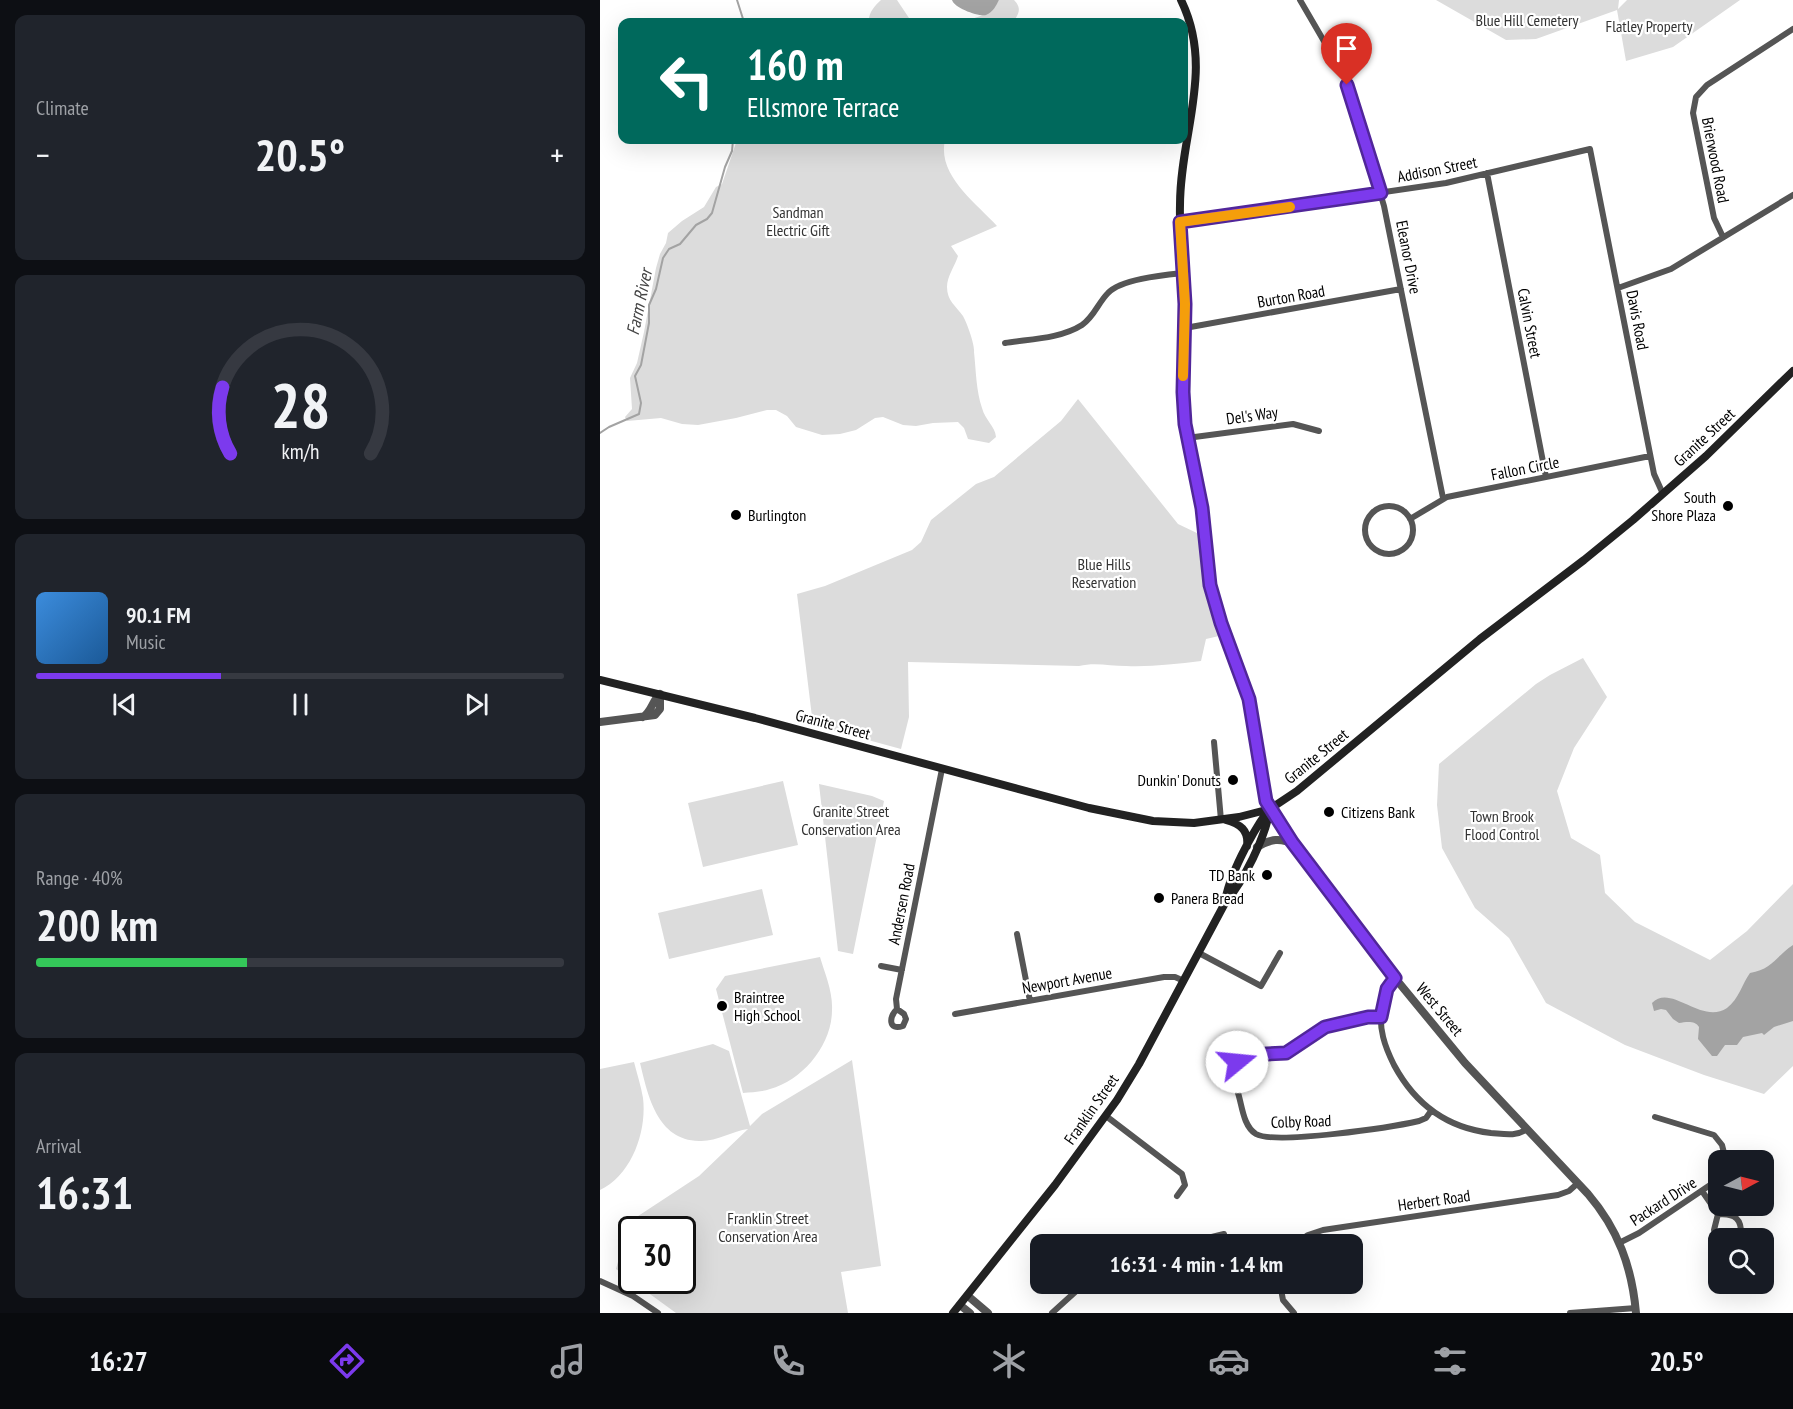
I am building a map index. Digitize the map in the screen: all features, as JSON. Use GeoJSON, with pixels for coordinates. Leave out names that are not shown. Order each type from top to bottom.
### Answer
{"type":"FeatureCollection","features":[{"type":"Feature","properties":{"kind":"main road","name":"West Street"},"geometry":{"type":"LineString","coordinates":[[1181,0],[1188,18]]}},
{"type":"Feature","properties":{"kind":"main road","name":"West Street"},"geometry":{"type":"LineString","coordinates":[[1188,18],[1192,29],[1197,70],[1196,91],[1188,136]]}},
{"type":"Feature","properties":{"kind":"main road","name":"West Street"},"geometry":{"type":"LineString","coordinates":[[1186,144],[1182,169],[1180,222],[1185,327],[1183,392],[1187,438],[1202,508],[1210,585],[1221,623],[1249,699],[1264,794],[1270,809]]}},
{"type":"Feature","properties":{"kind":"main road","name":"Granite Street"},"geometry":{"type":"LineString","coordinates":[[600,680],[1089,808],[1144,820],[1182,824],[1223,820],[1270,809],[1298,791],[1480,639],[1584,560],[1663,494],[1725,438],[1793,371]]}},
{"type":"Feature","properties":{"kind":"main road","name":"Franklin Street"},"geometry":{"type":"LineString","coordinates":[[953,1313],[1050,1192],[1106,1116],[1134,1071],[1225,903],[1238,884],[1266,826],[1270,809]]}},
{"type":"Feature","properties":{"kind":"main road","name":"Franklin Street"},"geometry":{"type":"LineString","coordinates":[[1225,903],[1228,885],[1270,809]]}},
{"type":"Feature","properties":{"kind":"main road"},"geometry":{"type":"LineString","coordinates":[[1223,820],[1243,828],[1248,838],[1247,847]]}},
{"type":"Feature","properties":{"kind":"street","name":"Eleanor Drive"},"geometry":{"type":"LineString","coordinates":[[1300,0],[1344,74],[1381,193],[1443,498]]}},
{"type":"Feature","properties":{"kind":"street","name":"Brierwood Road"},"geometry":{"type":"LineString","coordinates":[[1723,237],[1714,218],[1694,118],[1694,101],[1707,86],[1793,29]]}},
{"type":"Feature","properties":{"kind":"street","name":"Addison Street"},"geometry":{"type":"LineString","coordinates":[[1180,222],[1446,183],[1590,149]]}},
{"type":"Feature","properties":{"kind":"street","name":"Davis Road"},"geometry":{"type":"LineString","coordinates":[[1590,149],[1650,456],[1655,478],[1663,494]]}},
{"type":"Feature","properties":{"kind":"street","name":"Calvin Street"},"geometry":{"type":"LineString","coordinates":[[1487,173],[1546,477]]}},
{"type":"Feature","properties":{"kind":"street"},"geometry":{"type":"LineString","coordinates":[[1618,288],[1671,269],[1793,195]]}},
{"type":"Feature","properties":{"kind":"street"},"geometry":{"type":"LineString","coordinates":[[1005,343],[1070,331],[1089,319],[1106,295],[1115,287],[1130,282],[1183,273]]}},
{"type":"Feature","properties":{"kind":"street","name":"Burton Road"},"geometry":{"type":"LineString","coordinates":[[1185,327],[1401,289]]}},
{"type":"Feature","properties":{"kind":"street","name":"Del's Way"},"geometry":{"type":"LineString","coordinates":[[1187,438],[1293,424],[1319,430]]}},
{"type":"Feature","properties":{"kind":"street","name":"Fallon Circle"},"geometry":{"type":"LineString","coordinates":[[1410,519],[1443,498],[1650,456]]}},
{"type":"Feature","properties":{"kind":"street"},"geometry":{"type":"LineString","coordinates":[[1388,506],[1397,508],[1410,519],[1411,538],[1398,552],[1382,553],[1373,548],[1368,541],[1365,531],[1367,521],[1378,509],[1388,506]]}},
{"type":"Feature","properties":{"kind":"street"},"geometry":{"type":"LineString","coordinates":[[600,722],[654,715],[659,711],[660,694]]}},
{"type":"Feature","properties":{"kind":"street"},"geometry":{"type":"LineString","coordinates":[[1214,742],[1223,820]]}},
{"type":"Feature","properties":{"kind":"street","name":"Andersen Road"},"geometry":{"type":"LineString","coordinates":[[897,1009],[896,999],[942,769]]}},
{"type":"Feature","properties":{"kind":"street","name":"West Street"},"geometry":{"type":"LineString","coordinates":[[1270,809],[1295,846],[1395,978],[1465,1063],[1578,1183],[1604,1214],[1621,1242],[1630,1272],[1636,1310]]}},
{"type":"Feature","properties":{"kind":"street"},"geometry":{"type":"LineString","coordinates":[[1257,847],[1275,840],[1287,841],[1295,846]]}},
{"type":"Feature","properties":{"kind":"street"},"geometry":{"type":"LineString","coordinates":[[1017,934],[1030,1001]]}},
{"type":"Feature","properties":{"kind":"street"},"geometry":{"type":"LineString","coordinates":[[1199,953],[1261,986],[1280,953]]}},
{"type":"Feature","properties":{"kind":"street"},"geometry":{"type":"LineString","coordinates":[[881,966],[902,970]]}},
{"type":"Feature","properties":{"kind":"street","name":"Newport Avenue"},"geometry":{"type":"LineString","coordinates":[[955,1014],[1164,977],[1175,977],[1184,981]]}},
{"type":"Feature","properties":{"kind":"street"},"geometry":{"type":"LineString","coordinates":[[1395,978],[1387,989],[1381,1017],[1384,1041],[1394,1065],[1414,1095],[1431,1111],[1452,1124],[1474,1131],[1515,1135],[1527,1129]]}},
{"type":"Feature","properties":{"kind":"street","name":"Colby Road"},"geometry":{"type":"LineString","coordinates":[[1381,1017],[1368,1017],[1325,1027],[1286,1053],[1251,1054],[1241,1057],[1237,1062],[1235,1075],[1248,1125],[1256,1134],[1268,1137],[1337,1134],[1419,1121],[1426,1118],[1431,1111]]}},
{"type":"Feature","properties":{"kind":"street"},"geometry":{"type":"LineString","coordinates":[[1106,1116],[1182,1174],[1185,1185],[1177,1196]]}},
{"type":"Feature","properties":{"kind":"street"},"geometry":{"type":"LineString","coordinates":[[1655,1117],[1714,1135],[1722,1144],[1723,1150]]}},
{"type":"Feature","properties":{"kind":"street","name":"Herbert Road"},"geometry":{"type":"LineString","coordinates":[[1311,1234],[1323,1230],[1558,1195],[1569,1191],[1578,1183]]}},
{"type":"Feature","properties":{"kind":"street","name":"Packard Drive"},"geometry":{"type":"LineString","coordinates":[[1621,1242],[1639,1233],[1708,1187]]}},
{"type":"Feature","properties":{"kind":"street"},"geometry":{"type":"LineString","coordinates":[[1702,1191],[1708,1200]]}},
{"type":"Feature","properties":{"kind":"street"},"geometry":{"type":"LineString","coordinates":[[600,1281],[633,1296],[658,1313]]}},
{"type":"Feature","properties":{"kind":"street"},"geometry":{"type":"LineString","coordinates":[[1052,1313],[1073,1294]]}},
{"type":"Feature","properties":{"kind":"street"},"geometry":{"type":"LineString","coordinates":[[1282,1294],[1283,1300],[1294,1313]]}},
{"type":"Feature","properties":{"kind":"street"},"geometry":{"type":"LineString","coordinates":[[968,1296],[988,1313]]}},
{"type":"Feature","properties":{"kind":"street"},"geometry":{"type":"LineString","coordinates":[[960,1305],[970,1313]]}},
{"type":"Feature","properties":{"kind":"street"},"geometry":{"type":"LineString","coordinates":[[1570,1313],[1636,1310]]}},
{"type":"Feature","properties":{"kind":"green space"},"geometry":{"type":"Polygon","coordinates":[[[881,0],[897,0],[909,18],[869,18],[881,0]]]}},
{"type":"Feature","properties":{"kind":"green space"},"geometry":{"type":"Polygon","coordinates":[[[999,0],[1014,0],[1019,11],[1016,18],[974,18],[986,14],[999,0]]]}},
{"type":"Feature","properties":{"kind":"green space"},"geometry":{"type":"Polygon","coordinates":[[[1436,0],[1619,0],[1618,9],[1627,0],[1740,0],[1673,47],[1626,61],[1617,10],[1536,39],[1506,40],[1436,0]]]}},
{"type":"Feature","properties":{"kind":"green space","name":"Sandman Electric Gift"},"geometry":{"type":"Polygon","coordinates":[[[736,144],[945,144],[944,153],[952,176],[997,226],[951,246],[958,256],[947,283],[950,300],[963,316],[969,329],[974,349],[980,401],[996,437],[989,443],[968,439],[964,428],[958,422],[916,426],[903,425],[883,417],[875,418],[856,430],[822,435],[796,427],[787,416],[776,410],[698,425],[682,424],[661,418],[627,421],[625,417],[632,409],[630,378],[637,363],[656,268],[668,233],[704,207],[716,187],[722,184],[736,144]]]}},
{"type":"Feature","properties":{"kind":"green space","name":"Blue Hills Reservation"},"geometry":{"type":"Polygon","coordinates":[[[1078,399],[1178,524],[1199,534],[1204,586],[1219,636],[1206,639],[1201,661],[1135,666],[908,662],[909,717],[901,749],[813,725],[797,594],[825,586],[912,550],[921,542],[931,520],[976,484],[994,477],[1061,421],[1078,399]]]}},
{"type":"Feature","properties":{"kind":"green space","name":"Town Brook Flood Control"},"geometry":{"type":"Polygon","coordinates":[[[1583,658],[1607,697],[1574,748],[1557,791],[1571,838],[1600,855],[1605,893],[1635,922],[1710,960],[1747,931],[1793,884],[1793,1066],[1764,1094],[1704,1075],[1625,1045],[1546,1003],[1509,938],[1475,908],[1442,848],[1437,805],[1439,764],[1536,684],[1583,658]]]}},
{"type":"Feature","properties":{"kind":"green space"},"geometry":{"type":"Polygon","coordinates":[[[783,781],[798,845],[703,867],[688,803],[783,781]]]}},
{"type":"Feature","properties":{"kind":"green space","name":"Granite Street Conservation Area"},"geometry":{"type":"Polygon","coordinates":[[[819,784],[872,796],[884,801],[853,954],[838,951],[819,784]]]}},
{"type":"Feature","properties":{"kind":"green space"},"geometry":{"type":"Polygon","coordinates":[[[762,889],[773,935],[669,959],[658,913],[762,889]]]}},
{"type":"Feature","properties":{"kind":"green space"},"geometry":{"type":"Polygon","coordinates":[[[820,957],[832,1003],[831,1023],[821,1048],[794,1078],[764,1091],[743,1093],[716,989],[725,976],[820,957]]]}},
{"type":"Feature","properties":{"kind":"green space","name":"Franklin Street Conservation Area"},"geometry":{"type":"Polygon","coordinates":[[[713,1044],[729,1051],[750,1126],[762,1114],[852,1060],[881,1266],[841,1272],[848,1313],[676,1313],[650,1294],[696,1294],[696,1216],[638,1216],[699,1176],[748,1129],[705,1141],[685,1139],[673,1133],[664,1125],[651,1102],[640,1063],[713,1044]]]}},
{"type":"Feature","properties":{"kind":"green space"},"geometry":{"type":"Polygon","coordinates":[[[634,1062],[643,1098],[644,1111],[640,1138],[629,1163],[621,1174],[600,1190],[600,1069],[634,1062]]]}},
{"type":"Feature","properties":{"kind":"shaded area"},"geometry":{"type":"Polygon","coordinates":[[[952,0],[999,0],[991,12],[983,15],[962,9],[952,0]]]}},
{"type":"Feature","properties":{"kind":"shaded area"},"geometry":{"type":"Polygon","coordinates":[[[1793,945],[1793,1021],[1774,1027],[1764,1035],[1762,1033],[1743,1037],[1737,1045],[1725,1045],[1717,1056],[1712,1056],[1698,1039],[1699,1027],[1695,1023],[1679,1023],[1666,1010],[1654,1011],[1652,1003],[1660,998],[1677,1000],[1707,1012],[1717,1012],[1727,1008],[1750,973],[1769,965],[1793,945]]]}},
{"type":"Feature","properties":{"kind":"waterway","name":"Farm River"},"geometry":{"type":"LineString","coordinates":[[737,0],[743,18]]}},
{"type":"Feature","properties":{"kind":"waterway","name":"Farm River"},"geometry":{"type":"LineString","coordinates":[[600,433],[639,414],[641,403],[635,376],[641,365],[649,323],[649,305],[656,289],[663,258],[669,249],[680,244],[696,225],[712,213],[733,144]]}},
{"type":"Feature","properties":{"kind":"slow traffic"},"geometry":{"type":"LineString","coordinates":[[1183,376],[1185,304],[1180,222],[1290,207]]}},
{"type":"Feature","properties":{"kind":"place","name":"South Shore Plaza"},"geometry":{"type":"Point","coordinates":[1728,506]}},
{"type":"Feature","properties":{"kind":"place","name":"Burlington"},"geometry":{"type":"Point","coordinates":[736,515]}},
{"type":"Feature","properties":{"kind":"place","name":"Dunkin' Donuts"},"geometry":{"type":"Point","coordinates":[1233,780]}},
{"type":"Feature","properties":{"kind":"place","name":"Citizens Bank"},"geometry":{"type":"Point","coordinates":[1329,812]}},
{"type":"Feature","properties":{"kind":"place","name":"TD Bank"},"geometry":{"type":"Point","coordinates":[1267,875]}},
{"type":"Feature","properties":{"kind":"place","name":"Panera Bread"},"geometry":{"type":"Point","coordinates":[1159,898]}},
{"type":"Feature","properties":{"kind":"place","name":"Braintree High School"},"geometry":{"type":"Point","coordinates":[722,1006]}},
{"type":"Feature","properties":{"kind":"route"},"geometry":{"type":"LineString","coordinates":[[1237,1062],[1238,1059],[1247,1055],[1289,1052],[1325,1027],[1368,1017],[1381,1017],[1387,989],[1395,978],[1292,842],[1270,809],[1264,794],[1249,699],[1221,623],[1210,585],[1202,508],[1185,424],[1183,392],[1185,304],[1180,222],[1381,193],[1347,85]]}},
{"type":"Feature","properties":{"kind":"park label","name":"Blue Hill Cemetery"},"geometry":{"type":"Point","coordinates":[1527,20]}},
{"type":"Feature","properties":{"kind":"park label","name":"Flatley Property"},"geometry":{"type":"Point","coordinates":[1649,26]}}]}
